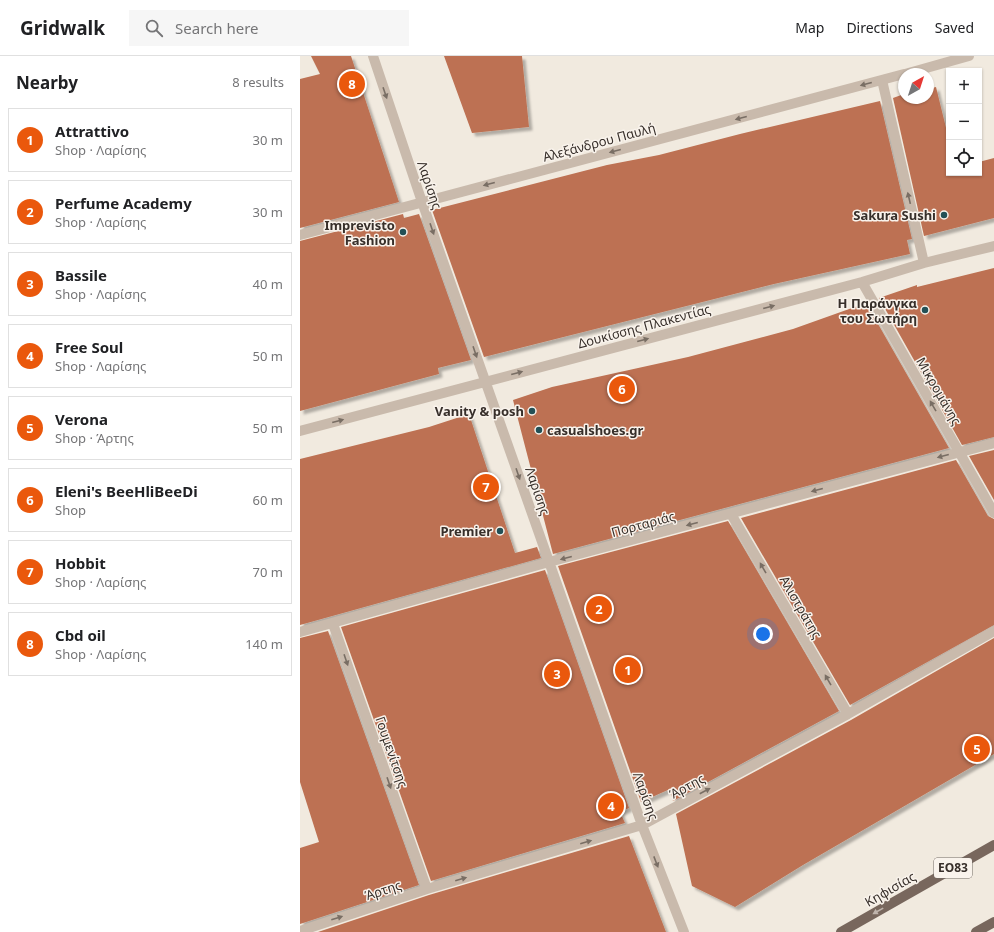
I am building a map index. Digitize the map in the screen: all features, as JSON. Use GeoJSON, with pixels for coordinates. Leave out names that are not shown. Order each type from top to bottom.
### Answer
{"type":"FeatureCollection","features":[{"type":"Feature","properties":{"kind":"main road","name":"Κηφισίας"},"geometry":{"type":"LineString","coordinates":[[841,932],[994,845]]}},
{"type":"Feature","properties":{"kind":"main road"},"geometry":{"type":"LineString","coordinates":[[976,932],[994,922]]}},
{"type":"Feature","properties":{"kind":"street","name":"Λαρίσης"},"geometry":{"type":"LineString","coordinates":[[373,56],[422,202],[642,826],[684,932]]}},
{"type":"Feature","properties":{"kind":"street","name":"Αλεξάνδρου Παυλή"},"geometry":{"type":"LineString","coordinates":[[926,68],[969,56]]}},
{"type":"Feature","properties":{"kind":"street","name":"Αλεξάνδρου Παυλή"},"geometry":{"type":"LineString","coordinates":[[300,235],[898,76]]}},
{"type":"Feature","properties":{"kind":"street"},"geometry":{"type":"LineString","coordinates":[[882,80],[924,263]]}},
{"type":"Feature","properties":{"kind":"street","name":"Δουκίσσης Πλακεντίας"},"geometry":{"type":"LineString","coordinates":[[300,431],[862,282],[924,263],[994,246]]}},
{"type":"Feature","properties":{"kind":"street","name":"Μικρομάνης"},"geometry":{"type":"LineString","coordinates":[[862,282],[994,513]]}},
{"type":"Feature","properties":{"kind":"street","name":"Πορταριάς"},"geometry":{"type":"LineString","coordinates":[[300,632],[333,624],[549,562],[994,443]]}},
{"type":"Feature","properties":{"kind":"street","name":"Αλιστράτης"},"geometry":{"type":"LineString","coordinates":[[731,514],[848,714]]}},
{"type":"Feature","properties":{"kind":"street","name":"Γουμενίτσης"},"geometry":{"type":"LineString","coordinates":[[333,624],[427,889]]}},
{"type":"Feature","properties":{"kind":"street","name":"Άρτης"},"geometry":{"type":"LineString","coordinates":[[300,930],[427,889],[642,826],[848,714],[994,631]]}},
{"type":"Feature","properties":{"kind":"building"},"geometry":{"type":"Polygon","coordinates":[[[311,56],[351,56],[399,202],[300,228],[300,79],[320,74],[311,56]]]}},
{"type":"Feature","properties":{"kind":"building"},"geometry":{"type":"Polygon","coordinates":[[[444,56],[522,56],[529,127],[472,133],[444,56]]]}},
{"type":"Feature","properties":{"kind":"building"},"geometry":{"type":"Polygon","coordinates":[[[936,87],[946,128],[946,176],[982,176],[982,161],[994,158],[994,218],[924,236],[893,98],[898,96],[898,104],[934,104],[934,88],[936,87]]]}},
{"type":"Feature","properties":{"kind":"building"},"geometry":{"type":"Polygon","coordinates":[[[880,101],[912,239],[907,240],[910,254],[774,284],[484,357],[432,210],[607,165],[659,155],[880,101]]]}},
{"type":"Feature","properties":{"kind":"building"},"geometry":{"type":"Polygon","coordinates":[[[403,214],[404,218],[419,214],[471,360],[438,368],[439,374],[300,411],[300,241],[403,214]]]}},
{"type":"Feature","properties":{"kind":"building"},"geometry":{"type":"Polygon","coordinates":[[[994,268],[994,437],[962,445],[879,298],[917,285],[917,287],[994,268]]]}},
{"type":"Feature","properties":{"kind":"building"},"geometry":{"type":"Polygon","coordinates":[[[866,303],[949,448],[553,554],[513,400],[552,387],[688,357],[793,329],[866,303]]]}},
{"type":"Feature","properties":{"kind":"building"},"geometry":{"type":"Polygon","coordinates":[[[469,414],[515,553],[537,547],[541,558],[300,625],[300,459],[429,427],[469,414]]]}},
{"type":"Feature","properties":{"kind":"building"},"geometry":{"type":"Polygon","coordinates":[[[994,450],[994,500],[969,456],[994,450]]]}},
{"type":"Feature","properties":{"kind":"building"},"geometry":{"type":"Polygon","coordinates":[[[956,460],[988,516],[994,519],[994,625],[850,705],[741,518],[956,460]]]}},
{"type":"Feature","properties":{"kind":"building"},"geometry":{"type":"Polygon","coordinates":[[[728,521],[839,711],[673,801],[670,789],[641,802],[558,566],[728,521]]]}},
{"type":"Feature","properties":{"kind":"building"},"geometry":{"type":"Polygon","coordinates":[[[545,570],[629,808],[620,812],[625,823],[431,881],[341,627],[545,570]]]}},
{"type":"Feature","properties":{"kind":"building"},"geometry":{"type":"Polygon","coordinates":[[[328,631],[419,885],[300,924],[300,848],[319,842],[300,782],[300,638],[328,631]]]}},
{"type":"Feature","properties":{"kind":"building"},"geometry":{"type":"Polygon","coordinates":[[[994,638],[994,754],[803,865],[735,907],[692,886],[676,814],[851,720],[994,638]]]}},
{"type":"Feature","properties":{"kind":"building"},"geometry":{"type":"Polygon","coordinates":[[[629,836],[666,932],[318,932],[429,895],[629,836]]]}},
{"type":"Feature","properties":{"kind":"place","name":"Cbd oil"},"geometry":{"type":"Point","coordinates":[352,84]}},
{"type":"Feature","properties":{"kind":"place","name":"Sakura Sushi"},"geometry":{"type":"Point","coordinates":[944,215]}},
{"type":"Feature","properties":{"kind":"place","name":"Imprevisto Fashion"},"geometry":{"type":"Point","coordinates":[403,232]}},
{"type":"Feature","properties":{"kind":"place","name":"Η Παράνγκα του Σωτήρη"},"geometry":{"type":"Point","coordinates":[925,310]}},
{"type":"Feature","properties":{"kind":"place","name":"Eleni's BeeHliBeeDi"},"geometry":{"type":"Point","coordinates":[622,389]}},
{"type":"Feature","properties":{"kind":"place","name":"Vanity & posh"},"geometry":{"type":"Point","coordinates":[532,411]}},
{"type":"Feature","properties":{"kind":"place","name":"casualshoes.gr"},"geometry":{"type":"Point","coordinates":[539,430]}},
{"type":"Feature","properties":{"kind":"place","name":"Hobbit"},"geometry":{"type":"Point","coordinates":[486,487]}},
{"type":"Feature","properties":{"kind":"place","name":"Premier"},"geometry":{"type":"Point","coordinates":[500,531]}},
{"type":"Feature","properties":{"kind":"place","name":"Perfume Academy"},"geometry":{"type":"Point","coordinates":[599,609]}},
{"type":"Feature","properties":{"kind":"place","name":"Attrattivo"},"geometry":{"type":"Point","coordinates":[628,670]}},
{"type":"Feature","properties":{"kind":"place","name":"Bassile"},"geometry":{"type":"Point","coordinates":[557,674]}},
{"type":"Feature","properties":{"kind":"place","name":"Verona"},"geometry":{"type":"Point","coordinates":[977,749]}},
{"type":"Feature","properties":{"kind":"place","name":"Free Soul"},"geometry":{"type":"Point","coordinates":[611,806]}}]}
